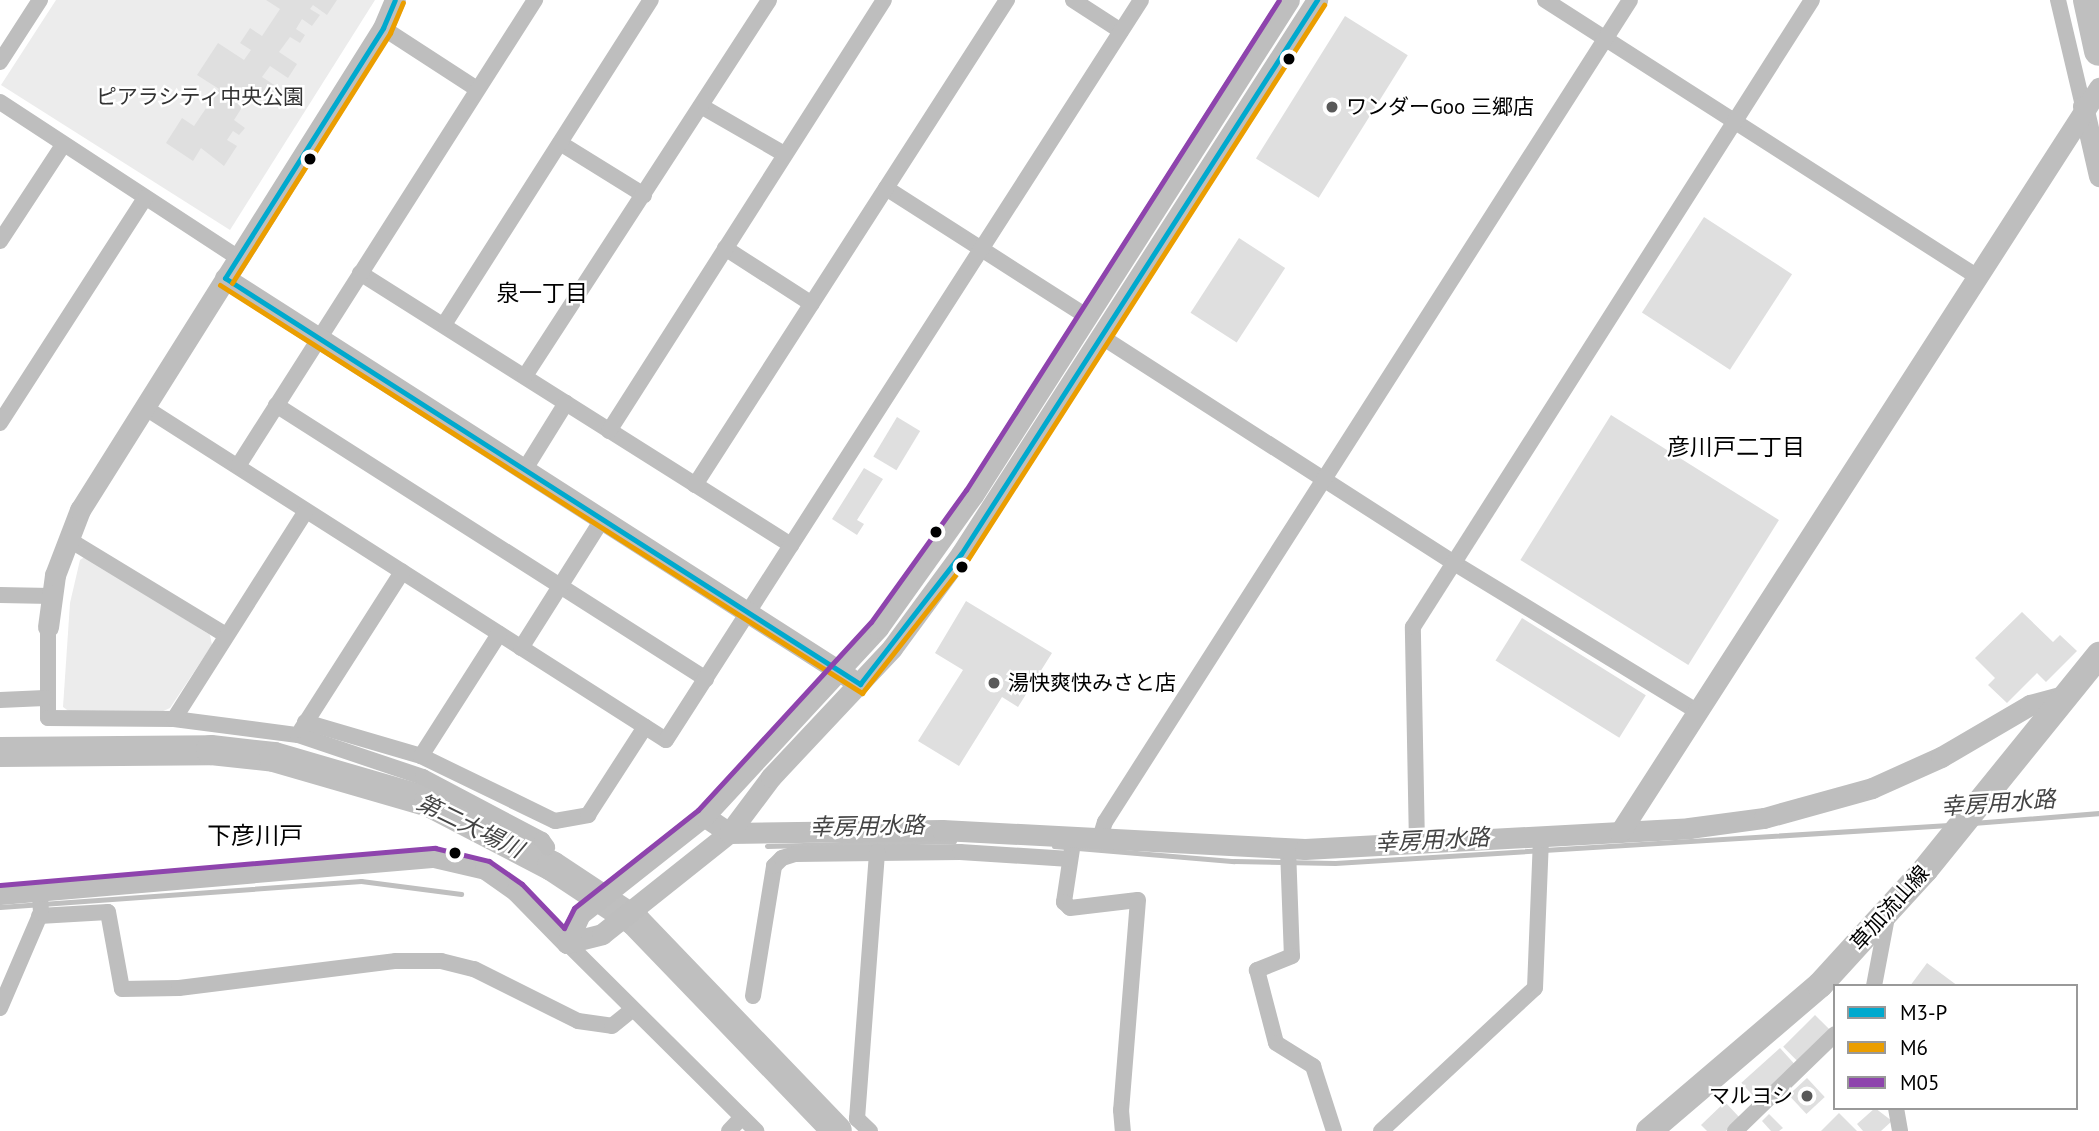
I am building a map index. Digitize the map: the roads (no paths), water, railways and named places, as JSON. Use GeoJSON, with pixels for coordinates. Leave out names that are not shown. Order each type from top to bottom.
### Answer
{"type":"FeatureCollection","features":[{"type":"Feature","properties":{"kind":"main road","name":"草加流山線"},"geometry":{"type":"LineString","coordinates":[[1649,1131],[1755,1045],[1888,912],[2099,654]]}},
{"type":"Feature","properties":{"kind":"street"},"geometry":{"type":"LineString","coordinates":[[0,62],[5,43],[40,0]]}},
{"type":"Feature","properties":{"kind":"street"},"geometry":{"type":"LineString","coordinates":[[395,0],[383,28],[80,509],[51,596],[45,698],[48,718],[174,719],[302,728],[421,756],[555,821],[584,819],[645,727]]}},
{"type":"Feature","properties":{"kind":"street"},"geometry":{"type":"LineString","coordinates":[[238,466],[535,0]]}},
{"type":"Feature","properties":{"kind":"street"},"geometry":{"type":"LineString","coordinates":[[444,323],[651,0]]}},
{"type":"Feature","properties":{"kind":"street"},"geometry":{"type":"LineString","coordinates":[[525,376],[769,0]]}},
{"type":"Feature","properties":{"kind":"street"},"geometry":{"type":"LineString","coordinates":[[608,430],[884,0]]}},
{"type":"Feature","properties":{"kind":"street"},"geometry":{"type":"LineString","coordinates":[[695,485],[1007,0]]}},
{"type":"Feature","properties":{"kind":"street"},"geometry":{"type":"LineString","coordinates":[[1073,0],[1121,31]]}},
{"type":"Feature","properties":{"kind":"street"},"geometry":{"type":"LineString","coordinates":[[144,407],[666,740],[1141,0]]}},
{"type":"Feature","properties":{"kind":"street"},"geometry":{"type":"LineString","coordinates":[[567,943],[580,914],[704,816],[840,672],[922,570],[1088,317],[1289,0]]}},
{"type":"Feature","properties":{"kind":"street"},"geometry":{"type":"LineString","coordinates":[[567,943],[602,933],[729,832],[771,777],[860,684],[954,564],[1317,0]]}},
{"type":"Feature","properties":{"kind":"street"},"geometry":{"type":"LineString","coordinates":[[1545,0],[1976,276]]}},
{"type":"Feature","properties":{"kind":"street"},"geometry":{"type":"LineString","coordinates":[[1100,838],[1105,822],[1630,0]]}},
{"type":"Feature","properties":{"kind":"street"},"geometry":{"type":"LineString","coordinates":[[1417,845],[1413,627],[1812,0]]}},
{"type":"Feature","properties":{"kind":"street"},"geometry":{"type":"LineString","coordinates":[[2058,0],[2099,176]]}},
{"type":"Feature","properties":{"kind":"street"},"geometry":{"type":"LineString","coordinates":[[383,28],[477,89]]}},
{"type":"Feature","properties":{"kind":"street"},"geometry":{"type":"LineString","coordinates":[[1620,832],[2083,106],[2099,88]]}},
{"type":"Feature","properties":{"kind":"street"},"geometry":{"type":"LineString","coordinates":[[0,102],[238,258]]}},
{"type":"Feature","properties":{"kind":"street"},"geometry":{"type":"LineString","coordinates":[[701,106],[784,154]]}},
{"type":"Feature","properties":{"kind":"street"},"geometry":{"type":"LineString","coordinates":[[560,144],[644,195]]}},
{"type":"Feature","properties":{"kind":"street"},"geometry":{"type":"LineString","coordinates":[[0,242],[63,145]]}},
{"type":"Feature","properties":{"kind":"street"},"geometry":{"type":"LineString","coordinates":[[886,188],[1088,317]]}},
{"type":"Feature","properties":{"kind":"street"},"geometry":{"type":"LineString","coordinates":[[0,423],[145,198]]}},
{"type":"Feature","properties":{"kind":"street"},"geometry":{"type":"LineString","coordinates":[[725,248],[812,304]]}},
{"type":"Feature","properties":{"kind":"street"},"geometry":{"type":"LineString","coordinates":[[360,273],[444,323],[791,545]]}},
{"type":"Feature","properties":{"kind":"street"},"geometry":{"type":"LineString","coordinates":[[225,278],[860,684]]}},
{"type":"Feature","properties":{"kind":"street"},"geometry":{"type":"LineString","coordinates":[[1102,337],[1454,562],[1698,712]]}},
{"type":"Feature","properties":{"kind":"street"},"geometry":{"type":"LineString","coordinates":[[525,469],[566,403]]}},
{"type":"Feature","properties":{"kind":"street"},"geometry":{"type":"LineString","coordinates":[[276,405],[706,679]]}},
{"type":"Feature","properties":{"kind":"street"},"geometry":{"type":"LineString","coordinates":[[174,719],[306,511]]}},
{"type":"Feature","properties":{"kind":"street"},"geometry":{"type":"LineString","coordinates":[[521,648],[602,520]]}},
{"type":"Feature","properties":{"kind":"street"},"geometry":{"type":"LineString","coordinates":[[68,539],[226,635]]}},
{"type":"Feature","properties":{"kind":"street"},"geometry":{"type":"LineString","coordinates":[[302,728],[402,572]]}},
{"type":"Feature","properties":{"kind":"street"},"geometry":{"type":"LineString","coordinates":[[0,595],[51,596]]}},
{"type":"Feature","properties":{"kind":"street"},"geometry":{"type":"LineString","coordinates":[[421,756],[499,634]]}},
{"type":"Feature","properties":{"kind":"street"},"geometry":{"type":"LineString","coordinates":[[704,816],[729,832],[942,830],[1074,836],[1288,856],[1726,825],[1872,788],[1941,757],[2029,705],[2067,695]]}},
{"type":"Feature","properties":{"kind":"street"},"geometry":{"type":"LineString","coordinates":[[0,700],[45,698]]}},
{"type":"Feature","properties":{"kind":"street"},"geometry":{"type":"LineString","coordinates":[[302,728],[423,777],[542,840],[547,847]]}},
{"type":"Feature","properties":{"kind":"street"},"geometry":{"type":"LineString","coordinates":[[1074,836],[1063,902],[1070,908],[1138,900],[1121,1110],[1123,1131]]}},
{"type":"Feature","properties":{"kind":"street"},"geometry":{"type":"LineString","coordinates":[[1381,1131],[1535,988],[1541,837]]}},
{"type":"Feature","properties":{"kind":"street"},"geometry":{"type":"LineString","coordinates":[[753,996],[774,866],[794,853],[877,852],[1070,859]]}},
{"type":"Feature","properties":{"kind":"street"},"geometry":{"type":"LineString","coordinates":[[870,1131],[857,1119],[877,852]]}},
{"type":"Feature","properties":{"kind":"street"},"geometry":{"type":"LineString","coordinates":[[1288,856],[1292,956],[1257,970],[1276,1043],[1313,1066],[1335,1131]]}},
{"type":"Feature","properties":{"kind":"street"},"geometry":{"type":"LineString","coordinates":[[0,894],[434,858],[485,869],[516,891],[632,1010],[756,1131]]}},
{"type":"Feature","properties":{"kind":"street"},"geometry":{"type":"LineString","coordinates":[[0,1008],[40,914],[40,891]]}},
{"type":"Feature","properties":{"kind":"street"},"geometry":{"type":"LineString","coordinates":[[40,914],[108,912],[122,989],[192,987],[396,961],[440,961],[474,969],[578,1021],[612,1026],[632,1010]]}},
{"type":"Feature","properties":{"kind":"street"},"geometry":{"type":"LineString","coordinates":[[1874,984],[1888,912]]}},
{"type":"Feature","properties":{"kind":"street"},"geometry":{"type":"LineString","coordinates":[[1735,1131],[1833,1036]]}},
{"type":"Feature","properties":{"kind":"street"},"geometry":{"type":"LineString","coordinates":[[1896,1110],[1900,1131]]}},
{"type":"Feature","properties":{"kind":"street"},"geometry":{"type":"LineString","coordinates":[[729,1131],[742,1117]]}},
{"type":"Feature","properties":{"kind":"waterway"},"geometry":{"type":"LineString","coordinates":[[2088,0],[2099,51]]}},
{"type":"Feature","properties":{"kind":"waterway","name":"第二大場川"},"geometry":{"type":"LineString","coordinates":[[0,752],[211,750],[274,757],[429,802],[552,866],[635,921],[837,1131]]}},
{"type":"Feature","properties":{"kind":"waterway","name":"幸房用水路"},"geometry":{"type":"LineString","coordinates":[[1973,823],[2099,813]]}},
{"type":"Feature","properties":{"kind":"waterway","name":"幸房用水路"},"geometry":{"type":"LineString","coordinates":[[1054,846],[1234,861],[1335,863],[1949,825]]}},
{"type":"Feature","properties":{"kind":"waterway","name":"幸房用水路"},"geometry":{"type":"LineString","coordinates":[[767,846],[954,841]]}},
{"type":"Feature","properties":{"kind":"waterway","name":"幸房用水路"},"geometry":{"type":"LineString","coordinates":[[0,907],[361,881],[461,894]]}},
{"type":"Feature","properties":{"kind":"place","name":"ワンダーGoo 三郷店"},"geometry":{"type":"Point","coordinates":[1332,107]}},
{"type":"Feature","properties":{"kind":"place","name":"湯快爽快みさと店"},"geometry":{"type":"Point","coordinates":[994,683]}},
{"type":"Feature","properties":{"kind":"place","name":"マルヨシ"},"geometry":{"type":"Point","coordinates":[1807,1096]}},
{"type":"Feature","properties":{"kind":"district","name":"泉一丁目"},"geometry":{"type":"Point","coordinates":[542,293]}},
{"type":"Feature","properties":{"kind":"district","name":"彦川戸二丁目"},"geometry":{"type":"Point","coordinates":[1736,447]}},
{"type":"Feature","properties":{"kind":"district","name":"下彦川戸"},"geometry":{"type":"Point","coordinates":[255,836]}},
{"type":"Feature","properties":{"kind":"park label","name":"ピアラシティ中央公園"},"geometry":{"type":"Point","coordinates":[200,97]}}]}
